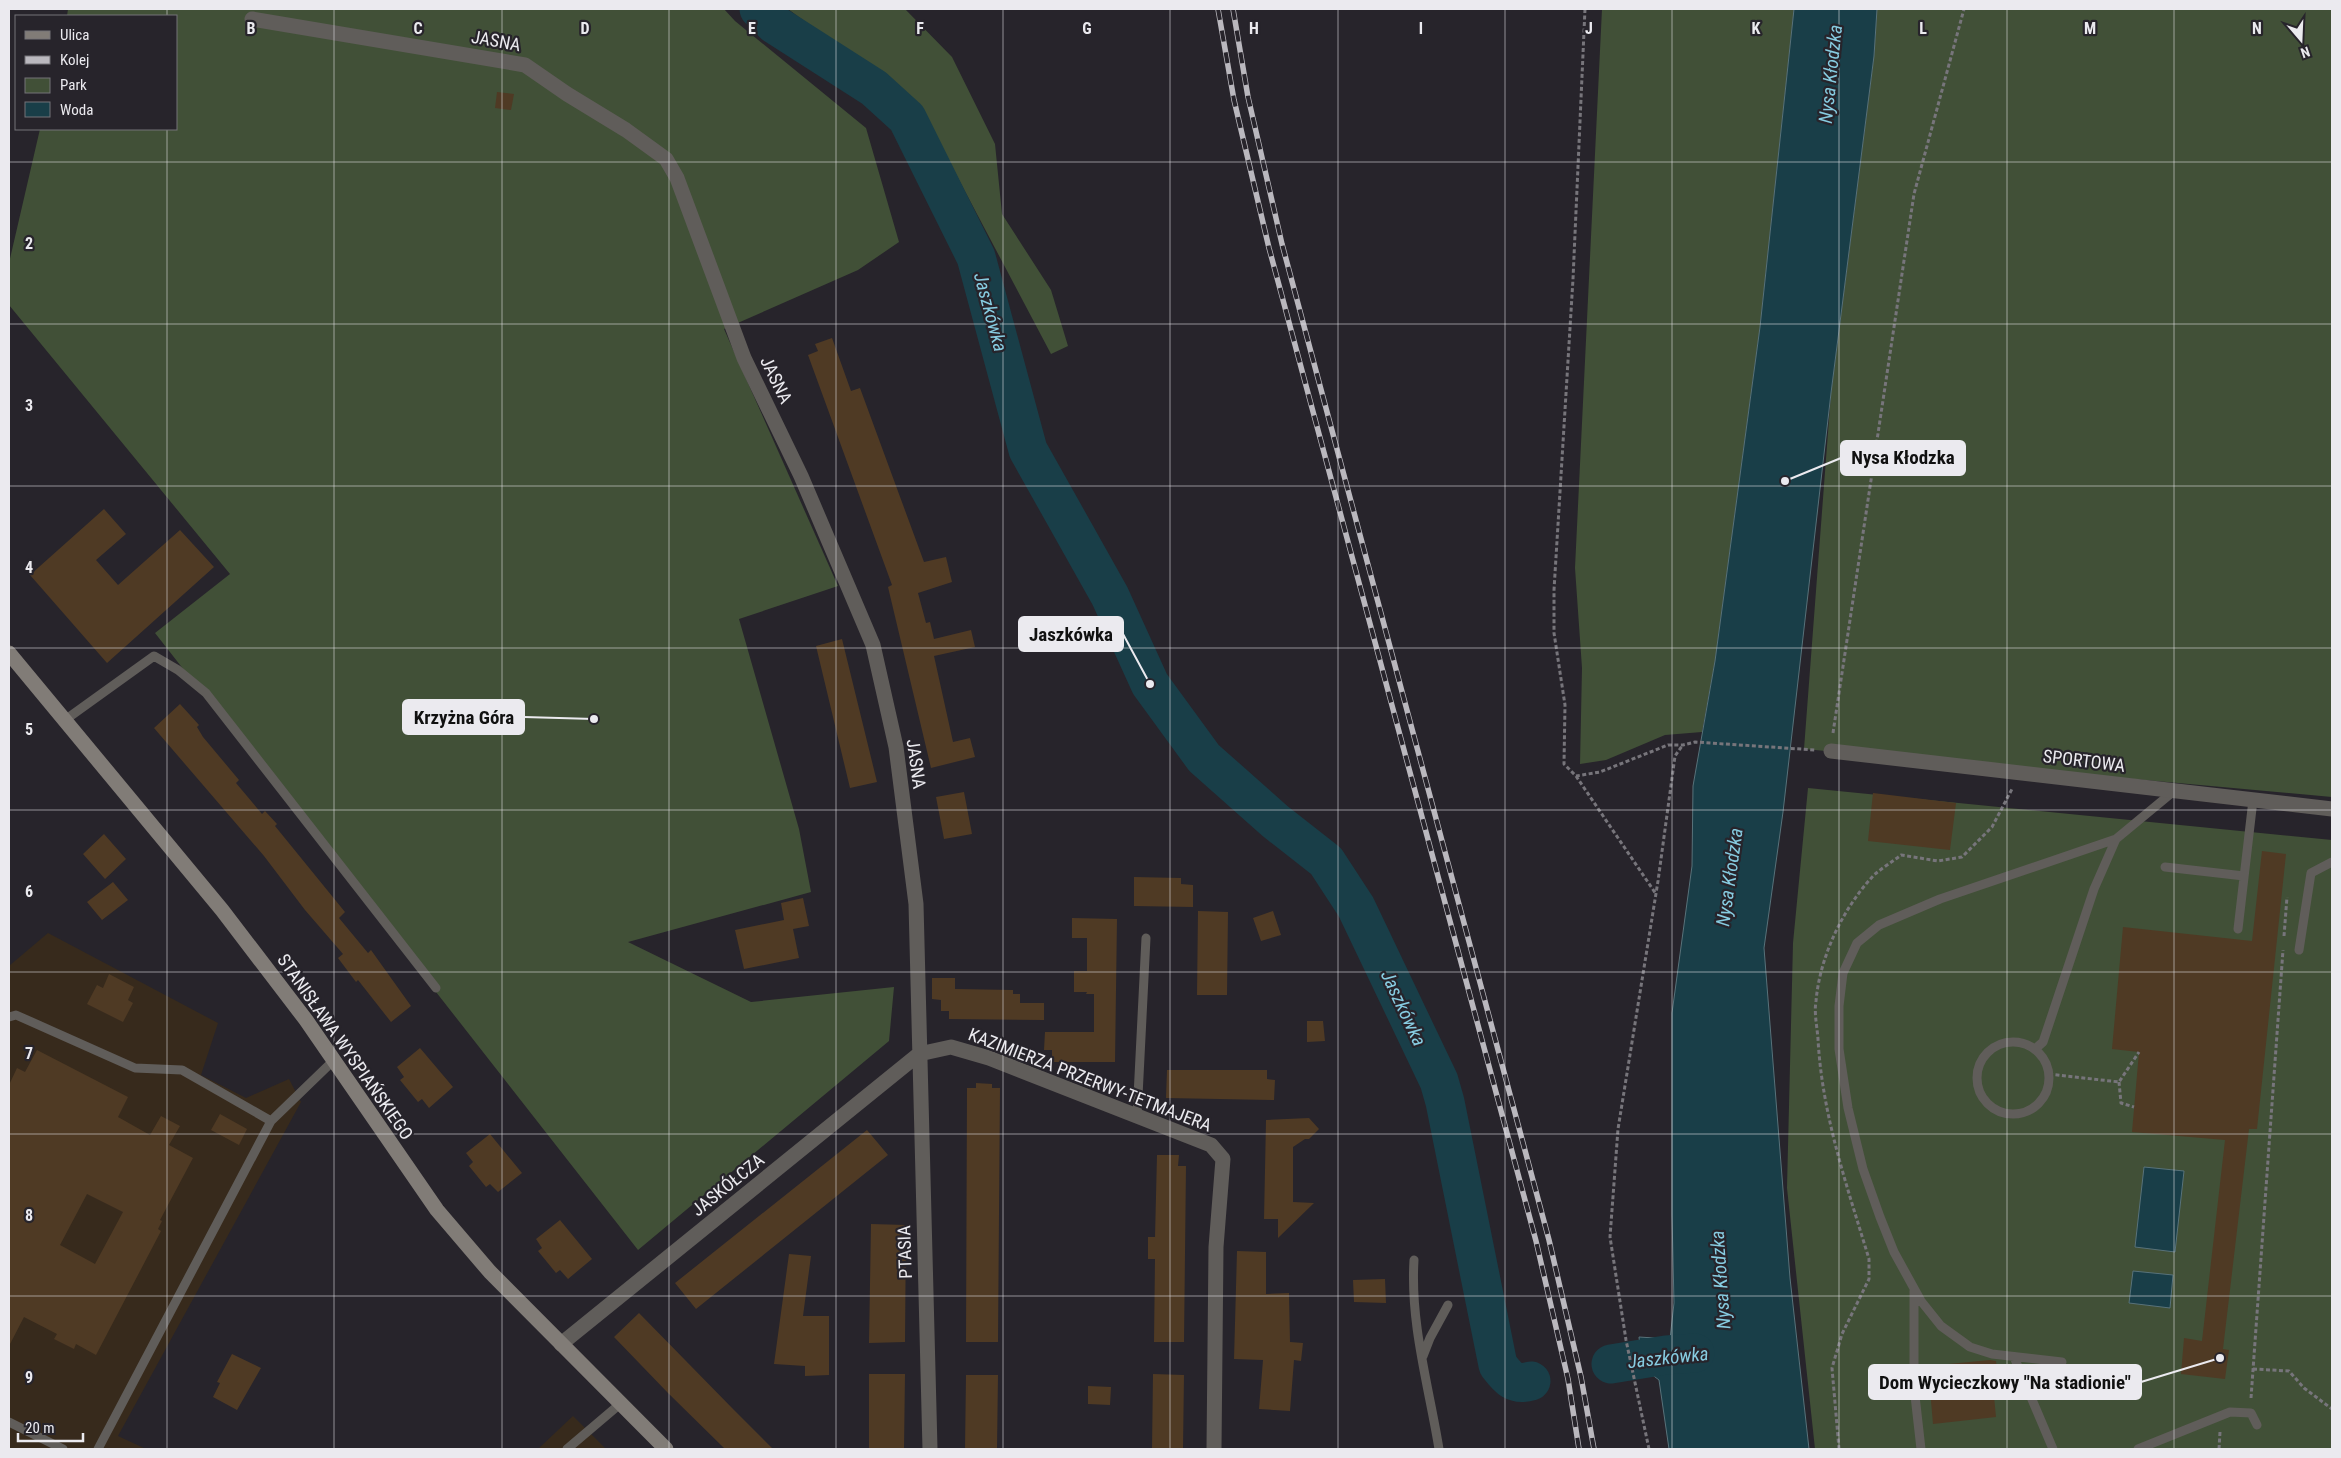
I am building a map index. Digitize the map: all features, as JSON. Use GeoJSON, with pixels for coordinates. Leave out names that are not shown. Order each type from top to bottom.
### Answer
{"type":"FeatureCollection","features":[{"type":"Feature","properties":{"kind":"main road","name":"STANISŁAWA WYSPIAŃSKIEGO"},"geometry":{"type":"LineString","coordinates":[[9,653],[222,910],[306,1020],[437,1210],[490,1272],[666,1449]]}},
{"type":"Feature","properties":{"kind":"street","name":"JASNA"},"geometry":{"type":"LineString","coordinates":[[252,19],[525,65],[567,94],[626,130],[666,159],[677,178],[744,358],[801,476],[873,645],[896,747],[916,904],[919,1054]]}},
{"type":"Feature","properties":{"kind":"street","name":"SPORTOWA"},"geometry":{"type":"LineString","coordinates":[[1831,747],[2019,773],[2332,809]]}},
{"type":"Feature","properties":{"kind":"street","name":"KAZIMIERZA PRZERWY-TETMAJERA"},"geometry":{"type":"LineString","coordinates":[[919,1054],[951,1047],[989,1058],[1211,1145],[1223,1159],[1216,1248],[1214,1449]]}},
{"type":"Feature","properties":{"kind":"street","name":"JASKÓŁCZA"},"geometry":{"type":"LineString","coordinates":[[561,1344],[919,1054]]}},
{"type":"Feature","properties":{"kind":"street","name":"PTASIA"},"geometry":{"type":"LineString","coordinates":[[919,1054],[930,1449]]}},
{"type":"Feature","properties":{"kind":"lane"},"geometry":{"type":"LineString","coordinates":[[66,720],[154,656],[178,670],[206,694],[436,988]]}},
{"type":"Feature","properties":{"kind":"lane"},"geometry":{"type":"LineString","coordinates":[[2062,1362],[1992,1354],[1970,1347],[1941,1326],[1921,1301],[1894,1252],[1862,1169],[1848,1108],[1839,1049],[1839,1006],[1843,973],[1857,943],[1880,925],[1940,899],[2116,839],[2174,791]]}},
{"type":"Feature","properties":{"kind":"lane"},"geometry":{"type":"LineString","coordinates":[[2238,929],[2253,800]]}},
{"type":"Feature","properties":{"kind":"lane"},"geometry":{"type":"LineString","coordinates":[[2035,1049],[2043,1042],[2094,889],[2116,839]]}},
{"type":"Feature","properties":{"kind":"lane"},"geometry":{"type":"LineString","coordinates":[[2299,950],[2311,873],[2332,862]]}},
{"type":"Feature","properties":{"kind":"lane"},"geometry":{"type":"LineString","coordinates":[[2165,867],[2244,876]]}},
{"type":"Feature","properties":{"kind":"lane"},"geometry":{"type":"LineString","coordinates":[[1136,1116],[1146,938]]}},
{"type":"Feature","properties":{"kind":"lane"},"geometry":{"type":"LineString","coordinates":[[9,1017],[16,1015],[135,1068],[182,1070],[271,1121]]}},
{"type":"Feature","properties":{"kind":"lane"},"geometry":{"type":"LineString","coordinates":[[2016,1042],[2035,1049],[2047,1065],[2049,1074],[2046,1094],[2040,1102],[2024,1112],[2002,1112],[1985,1100],[1977,1080],[1978,1070],[1988,1052],[2001,1044],[2016,1042]]}},
{"type":"Feature","properties":{"kind":"lane"},"geometry":{"type":"LineString","coordinates":[[98,1449],[271,1121],[333,1061]]}},
{"type":"Feature","properties":{"kind":"lane"},"geometry":{"type":"LineString","coordinates":[[1414,1260],[1413,1294],[1428,1396],[1439,1449]]}},
{"type":"Feature","properties":{"kind":"lane"},"geometry":{"type":"LineString","coordinates":[[1914,1288],[1914,1387],[1921,1449]]}},
{"type":"Feature","properties":{"kind":"lane"},"geometry":{"type":"LineString","coordinates":[[1422,1358],[1430,1338],[1448,1305]]}},
{"type":"Feature","properties":{"kind":"lane"},"geometry":{"type":"LineString","coordinates":[[2014,1356],[2053,1449]]}},
{"type":"Feature","properties":{"kind":"lane"},"geometry":{"type":"LineString","coordinates":[[567,1449],[620,1404]]}},
{"type":"Feature","properties":{"kind":"lane"},"geometry":{"type":"LineString","coordinates":[[2138,1449],[2230,1412],[2251,1413],[2256,1425]]}},
{"type":"Feature","properties":{"kind":"lane"},"geometry":{"type":"LineString","coordinates":[[9,1422],[63,1449]]}},
{"type":"Feature","properties":{"kind":"path"},"geometry":{"type":"LineString","coordinates":[[1584,9],[1573,279],[1554,590],[1554,633],[1565,705],[1564,764],[1576,776],[1656,894]]}},
{"type":"Feature","properties":{"kind":"path"},"geometry":{"type":"LineString","coordinates":[[1831,747],[1914,194],[1964,9]]}},
{"type":"Feature","properties":{"kind":"path"},"geometry":{"type":"LineString","coordinates":[[1576,776],[1600,772],[1668,745],[1683,745],[1695,742],[1804,749]]}},
{"type":"Feature","properties":{"kind":"path"},"geometry":{"type":"LineString","coordinates":[[1649,1449],[1626,1340],[1610,1237],[1618,1129],[1656,894],[1675,756],[1683,745]]}},
{"type":"Feature","properties":{"kind":"path"},"geometry":{"type":"LineString","coordinates":[[1839,1449],[1832,1368],[1842,1334],[1869,1279],[1869,1259],[1831,1133],[1819,1067],[1816,1001],[1826,956],[1858,894],[1875,874],[1901,855],[1938,861],[1962,857],[1992,827],[2019,773]]}},
{"type":"Feature","properties":{"kind":"path"},"geometry":{"type":"LineString","coordinates":[[2284,936],[2287,897]]}},
{"type":"Feature","properties":{"kind":"path"},"geometry":{"type":"LineString","coordinates":[[2250,1399],[2283,946]]}},
{"type":"Feature","properties":{"kind":"path"},"geometry":{"type":"LineString","coordinates":[[2134,1107],[2121,1103],[2119,1082],[2139,1052]]}},
{"type":"Feature","properties":{"kind":"path"},"geometry":{"type":"LineString","coordinates":[[2049,1074],[2119,1082]]}},
{"type":"Feature","properties":{"kind":"path"},"geometry":{"type":"LineString","coordinates":[[2252,1369],[2289,1371],[2304,1388],[2332,1409]]}},
{"type":"Feature","properties":{"kind":"path"},"geometry":{"type":"LineString","coordinates":[[2219,1449],[2221,1416]]}},
{"type":"Feature","properties":{"kind":"shaded area"},"geometry":{"type":"Polygon","coordinates":[[[48,933],[218,1023],[201,1075],[246,1098],[289,1079],[301,1102],[118,1436],[146,1449],[9,1449],[9,966],[48,933]]]}},
{"type":"Feature","properties":{"kind":"shaded area"},"geometry":{"type":"Polygon","coordinates":[[[573,1416],[606,1449],[538,1449],[573,1416]]]}},
{"type":"Feature","properties":{"kind":"green space"},"geometry":{"type":"Polygon","coordinates":[[[68,9],[724,9],[735,21],[866,128],[899,242],[858,270],[724,329],[838,586],[739,619],[799,829],[811,892],[628,942],[751,1002],[894,987],[889,1041],[638,1250],[155,633],[230,574],[9,305],[9,263],[40,130],[178,130],[178,15],[67,15],[68,9]]]}},
{"type":"Feature","properties":{"kind":"green space"},"geometry":{"type":"Polygon","coordinates":[[[788,9],[905,9],[952,57],[995,144],[1002,214],[1051,290],[1068,346],[1051,354],[940,144],[906,96],[788,9]]]}},
{"type":"Feature","properties":{"kind":"green space"},"geometry":{"type":"Polygon","coordinates":[[[1602,9],[1794,9],[1760,327],[1715,661],[1702,732],[1665,735],[1606,760],[1580,764],[1582,668],[1575,568],[1602,9]]]}},
{"type":"Feature","properties":{"kind":"green space"},"geometry":{"type":"Polygon","coordinates":[[[1877,9],[2332,9],[2332,797],[1804,749],[1831,393],[1874,56],[1877,9]]]}},
{"type":"Feature","properties":{"kind":"green space"},"geometry":{"type":"Polygon","coordinates":[[[1808,788],[2332,840],[2332,1449],[1815,1449],[1787,1188],[1793,943],[1808,788]]]}},
{"type":"Feature","properties":{"kind":"water"},"geometry":{"type":"Polygon","coordinates":[[[1794,9],[1877,9],[1874,56],[1831,393],[1783,812],[1764,948],[1790,1278],[1809,1449],[1669,1449],[1659,1380],[1642,1367],[1639,1337],[1670,1339],[1674,1303],[1672,1013],[1692,866],[1693,786],[1715,661],[1760,327],[1794,9]]]}},
{"type":"Feature","properties":{"kind":"water"},"geometry":{"type":"Polygon","coordinates":[[[2144,1167],[2184,1171],[2175,1252],[2135,1247],[2144,1167]]]}},
{"type":"Feature","properties":{"kind":"water"},"geometry":{"type":"Polygon","coordinates":[[[2133,1271],[2173,1275],[2170,1308],[2129,1303],[2133,1271]]]}},
{"type":"Feature","properties":{"kind":"building"},"geometry":{"type":"Polygon","coordinates":[[[497,92],[514,94],[511,110],[495,108],[497,92]]]}},
{"type":"Feature","properties":{"kind":"building"},"geometry":{"type":"Polygon","coordinates":[[[832,338],[851,391],[860,388],[924,562],[946,557],[952,582],[918,593],[926,623],[930,622],[934,639],[971,630],[975,647],[934,656],[953,742],[970,738],[975,757],[931,768],[888,587],[892,585],[808,355],[818,351],[815,344],[832,338]]]}},
{"type":"Feature","properties":{"kind":"building"},"geometry":{"type":"Polygon","coordinates":[[[104,509],[126,534],[96,560],[118,585],[180,530],[214,567],[107,663],[30,575],[104,509]]]}},
{"type":"Feature","properties":{"kind":"building"},"geometry":{"type":"Polygon","coordinates":[[[842,639],[877,782],[850,788],[816,646],[842,639]]]}},
{"type":"Feature","properties":{"kind":"building"},"geometry":{"type":"Polygon","coordinates":[[[180,704],[199,725],[197,727],[203,737],[239,780],[236,783],[262,814],[265,811],[277,824],[275,826],[345,912],[339,918],[368,953],[371,950],[411,1006],[391,1022],[358,980],[356,982],[338,958],[343,954],[305,910],[264,856],[154,728],[180,704]]]}},
{"type":"Feature","properties":{"kind":"building"},"geometry":{"type":"Polygon","coordinates":[[[964,792],[972,834],[944,839],[936,797],[964,792]]]}},
{"type":"Feature","properties":{"kind":"building"},"geometry":{"type":"Polygon","coordinates":[[[1873,793],[1956,803],[1950,850],[1868,841],[1873,793]]]}},
{"type":"Feature","properties":{"kind":"building"},"geometry":{"type":"Polygon","coordinates":[[[104,834],[126,859],[105,879],[83,854],[104,834]]]}},
{"type":"Feature","properties":{"kind":"building"},"geometry":{"type":"Polygon","coordinates":[[[2262,851],[2286,854],[2257,1129],[2249,1129],[2223,1349],[2229,1350],[2225,1379],[2181,1374],[2184,1338],[2202,1341],[2225,1140],[2132,1132],[2139,1052],[2112,1049],[2123,927],[2252,941],[2262,851]]]}},
{"type":"Feature","properties":{"kind":"building"},"geometry":{"type":"Polygon","coordinates":[[[1134,877],[1181,878],[1181,884],[1193,885],[1193,907],[1134,906],[1134,877]]]}},
{"type":"Feature","properties":{"kind":"building"},"geometry":{"type":"Polygon","coordinates":[[[113,882],[128,900],[102,920],[87,902],[113,882]]]}},
{"type":"Feature","properties":{"kind":"building"},"geometry":{"type":"Polygon","coordinates":[[[803,898],[809,926],[793,929],[799,958],[744,969],[735,930],[784,920],[781,903],[803,898]]]}},
{"type":"Feature","properties":{"kind":"building"},"geometry":{"type":"Polygon","coordinates":[[[1198,911],[1228,912],[1227,995],[1197,995],[1198,911]]]}},
{"type":"Feature","properties":{"kind":"building"},"geometry":{"type":"Polygon","coordinates":[[[1273,911],[1281,935],[1261,941],[1253,918],[1273,911]]]}},
{"type":"Feature","properties":{"kind":"building"},"geometry":{"type":"Polygon","coordinates":[[[1072,918],[1117,919],[1115,1062],[1052,1062],[1052,1050],[1044,1050],[1045,1032],[1094,1032],[1094,994],[1074,992],[1074,971],[1087,971],[1087,938],[1072,938],[1072,918]]]}},
{"type":"Feature","properties":{"kind":"building"},"geometry":{"type":"Polygon","coordinates":[[[109,974],[134,987],[128,1000],[133,1003],[123,1022],[87,1004],[97,985],[103,988],[109,974]]]}},
{"type":"Feature","properties":{"kind":"building"},"geometry":{"type":"Polygon","coordinates":[[[932,978],[955,978],[955,989],[1013,990],[1013,994],[1020,994],[1020,1003],[1044,1003],[1044,1020],[949,1019],[949,1011],[941,1011],[941,1000],[932,999],[932,978]]]}},
{"type":"Feature","properties":{"kind":"building"},"geometry":{"type":"Polygon","coordinates":[[[1307,1021],[1323,1021],[1325,1041],[1307,1042],[1307,1021]]]}},
{"type":"Feature","properties":{"kind":"building"},"geometry":{"type":"Polygon","coordinates":[[[420,1048],[453,1087],[429,1108],[422,1099],[418,1102],[400,1080],[404,1077],[397,1067],[420,1048]]]}},
{"type":"Feature","properties":{"kind":"building"},"geometry":{"type":"Polygon","coordinates":[[[37,1050],[128,1097],[118,1117],[150,1135],[161,1116],[180,1126],[169,1145],[193,1158],[160,1220],[162,1221],[158,1229],[161,1231],[96,1355],[76,1344],[74,1349],[54,1339],[57,1334],[24,1317],[9,1346],[9,1085],[17,1068],[25,1072],[37,1050]],[[87,1194],[60,1245],[95,1264],[123,1212],[87,1194]]]}},
{"type":"Feature","properties":{"kind":"building"},"geometry":{"type":"Polygon","coordinates":[[[1167,1070],[1267,1070],[1267,1079],[1275,1080],[1274,1100],[1166,1098],[1167,1070]]]}},
{"type":"Feature","properties":{"kind":"building"},"geometry":{"type":"Polygon","coordinates":[[[976,1083],[992,1084],[992,1088],[1000,1088],[998,1342],[966,1342],[967,1088],[976,1088],[976,1083]]]}},
{"type":"Feature","properties":{"kind":"building"},"geometry":{"type":"Polygon","coordinates":[[[220,1114],[247,1129],[239,1145],[211,1130],[220,1114]]]}},
{"type":"Feature","properties":{"kind":"building"},"geometry":{"type":"Polygon","coordinates":[[[1309,1118],[1319,1129],[1309,1139],[1305,1139],[1293,1147],[1293,1202],[1314,1203],[1278,1238],[1278,1219],[1264,1219],[1266,1120],[1309,1118]]]}},
{"type":"Feature","properties":{"kind":"building"},"geometry":{"type":"Polygon","coordinates":[[[867,1130],[888,1155],[696,1309],[675,1283],[867,1130]]]}},
{"type":"Feature","properties":{"kind":"building"},"geometry":{"type":"Polygon","coordinates":[[[490,1134],[522,1173],[498,1192],[490,1184],[486,1187],[469,1166],[473,1162],[466,1153],[490,1134]]]}},
{"type":"Feature","properties":{"kind":"building"},"geometry":{"type":"Polygon","coordinates":[[[1157,1155],[1179,1155],[1178,1166],[1186,1166],[1184,1342],[1154,1342],[1155,1259],[1148,1259],[1148,1237],[1155,1237],[1157,1155]]]}},
{"type":"Feature","properties":{"kind":"building"},"geometry":{"type":"Polygon","coordinates":[[[560,1220],[592,1259],[568,1279],[560,1270],[556,1273],[538,1251],[542,1248],[536,1239],[560,1220]]]}},
{"type":"Feature","properties":{"kind":"building"},"geometry":{"type":"Polygon","coordinates":[[[871,1224],[906,1225],[905,1342],[869,1343],[871,1224]]]}},
{"type":"Feature","properties":{"kind":"building"},"geometry":{"type":"Polygon","coordinates":[[[1237,1251],[1266,1252],[1266,1294],[1289,1293],[1290,1342],[1303,1343],[1301,1361],[1294,1360],[1290,1411],[1259,1409],[1263,1360],[1234,1359],[1237,1251]]]}},
{"type":"Feature","properties":{"kind":"building"},"geometry":{"type":"Polygon","coordinates":[[[789,1254],[811,1256],[803,1316],[829,1316],[829,1375],[805,1376],[805,1366],[774,1364],[789,1254]]]}},
{"type":"Feature","properties":{"kind":"building"},"geometry":{"type":"Polygon","coordinates":[[[1385,1279],[1386,1303],[1354,1302],[1353,1280],[1385,1279]]]}},
{"type":"Feature","properties":{"kind":"building"},"geometry":{"type":"Polygon","coordinates":[[[639,1313],[773,1449],[725,1449],[668,1393],[614,1337],[639,1313]]]}},
{"type":"Feature","properties":{"kind":"building"},"geometry":{"type":"Polygon","coordinates":[[[232,1354],[261,1368],[237,1410],[213,1397],[220,1383],[217,1382],[232,1354]]]}},
{"type":"Feature","properties":{"kind":"building"},"geometry":{"type":"Polygon","coordinates":[[[1996,1361],[1998,1376],[1992,1376],[1996,1417],[1933,1424],[1928,1366],[1996,1361]]]}},
{"type":"Feature","properties":{"kind":"building"},"geometry":{"type":"Polygon","coordinates":[[[869,1374],[905,1374],[904,1449],[869,1449],[869,1374]]]}},
{"type":"Feature","properties":{"kind":"building"},"geometry":{"type":"Polygon","coordinates":[[[1153,1374],[1184,1375],[1183,1449],[1152,1449],[1153,1374]]]}},
{"type":"Feature","properties":{"kind":"building"},"geometry":{"type":"Polygon","coordinates":[[[966,1375],[998,1375],[997,1449],[965,1449],[966,1375]]]}},
{"type":"Feature","properties":{"kind":"building"},"geometry":{"type":"Polygon","coordinates":[[[1088,1386],[1111,1387],[1110,1405],[1088,1404],[1088,1386]]]}},
{"type":"Feature","properties":{"kind":"waterway","name":"Jaszkówka"},"geometry":{"type":"LineString","coordinates":[[759,9],[774,24],[874,88],[907,118],[976,257],[1028,450],[1110,596],[1150,684],[1204,758],[1275,821],[1326,861],[1356,907],[1439,1081],[1445,1102],[1498,1365],[1505,1374],[1516,1382],[1531,1381]]}},
{"type":"Feature","properties":{"kind":"waterway","name":"Jaszkówka"},"geometry":{"type":"LineString","coordinates":[[1611,1364],[1666,1355],[1695,1353]]}},
{"type":"Feature","properties":{"kind":"railway"},"geometry":{"type":"LineString","coordinates":[[1218,9],[1234,100],[1269,248],[1536,1241],[1568,1379],[1579,1449]]}},
{"type":"Feature","properties":{"kind":"railway"},"geometry":{"type":"LineString","coordinates":[[1233,9],[1248,97],[1282,244],[1549,1240],[1581,1377],[1594,1449]]}},
{"type":"Feature","properties":{"kind":"place","name":"Nysa Kłodzka"},"geometry":{"type":"Point","coordinates":[1785,481]}},
{"type":"Feature","properties":{"kind":"place","name":"Jaszkówka"},"geometry":{"type":"Point","coordinates":[1150,684]}},
{"type":"Feature","properties":{"kind":"place","name":"Krzyżna Góra"},"geometry":{"type":"Point","coordinates":[594,719]}},
{"type":"Feature","properties":{"kind":"place","name":"Dom Wycieczkowy \"Na stadionie\""},"geometry":{"type":"Point","coordinates":[2220,1358]}}]}
